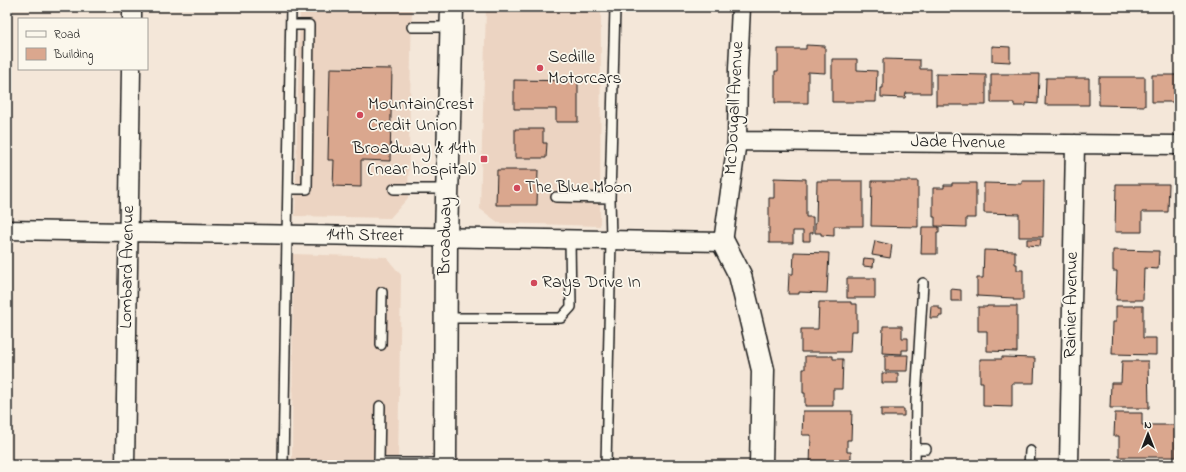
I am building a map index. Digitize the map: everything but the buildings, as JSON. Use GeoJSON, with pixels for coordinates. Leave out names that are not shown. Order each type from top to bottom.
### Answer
{"type":"FeatureCollection","features":[{"type":"Feature","properties":{"kind":"main road","name":"Broadway"},"geometry":{"type":"LineString","coordinates":[[444,464],[446,238],[451,17]]}},
{"type":"Feature","properties":{"kind":"main road"},"geometry":{"type":"LineString","coordinates":[[723,242],[740,275],[763,370],[761,465]]}},
{"type":"Feature","properties":{"kind":"street"},"geometry":{"type":"LineString","coordinates":[[132,7],[132,18]]}},
{"type":"Feature","properties":{"kind":"street","name":"McDougall Avenue"},"geometry":{"type":"LineString","coordinates":[[723,242],[737,140],[741,7]]}},
{"type":"Feature","properties":{"kind":"street","name":"Lombard Avenue"},"geometry":{"type":"LineString","coordinates":[[125,465],[131,70]]}},
{"type":"Feature","properties":{"kind":"street","name":"Jade Avenue"},"geometry":{"type":"LineString","coordinates":[[737,140],[1179,145]]}},
{"type":"Feature","properties":{"kind":"street","name":"Rainier Avenue"},"geometry":{"type":"LineString","coordinates":[[1070,465],[1075,144]]}},
{"type":"Feature","properties":{"kind":"street","name":"14th Street"},"geometry":{"type":"LineString","coordinates":[[7,230],[723,242]]}},
{"type":"Feature","properties":{"kind":"lane"},"geometry":{"type":"LineString","coordinates":[[283,465],[291,7]]}},
{"type":"Feature","properties":{"kind":"lane"},"geometry":{"type":"LineString","coordinates":[[606,465],[614,7]]}},
{"type":"Feature","properties":{"kind":"lane"},"geometry":{"type":"LineString","coordinates":[[412,27],[451,17]]}},
{"type":"Feature","properties":{"kind":"lane"},"geometry":{"type":"LineString","coordinates":[[288,189],[307,189],[309,26],[291,25]]}},
{"type":"Feature","properties":{"kind":"lane"},"geometry":{"type":"LineString","coordinates":[[394,189],[447,189]]}},
{"type":"Feature","properties":{"kind":"lane"},"geometry":{"type":"LineString","coordinates":[[556,197],[610,198]]}},
{"type":"Feature","properties":{"kind":"lane"},"geometry":{"type":"LineString","coordinates":[[445,318],[561,318],[571,307],[570,240]]}},
{"type":"Feature","properties":{"kind":"lane"},"geometry":{"type":"LineString","coordinates":[[915,465],[916,400],[923,283]]}},
{"type":"Feature","properties":{"kind":"lane"},"geometry":{"type":"LineString","coordinates":[[381,345],[382,292]]}},
{"type":"Feature","properties":{"kind":"lane"},"geometry":{"type":"LineString","coordinates":[[380,406],[379,463],[444,464]]}},
{"type":"Feature","properties":{"kind":"lane"},"geometry":{"type":"LineString","coordinates":[[915,448],[926,449]]}},
{"type":"Feature","properties":{"kind":"lane"},"geometry":{"type":"LineString","coordinates":[[1030,451],[1030,465]]}},
{"type":"Feature","properties":{"kind":"shaded area"},"geometry":{"type":"Polygon","coordinates":[[[300,7],[412,7],[408,198],[390,218],[295,216],[300,7]]]}},
{"type":"Feature","properties":{"kind":"shaded area"},"geometry":{"type":"Polygon","coordinates":[[[486,9],[601,11],[600,226],[499,223],[480,209],[486,9]]]}},
{"type":"Feature","properties":{"kind":"shaded area"},"geometry":{"type":"Polygon","coordinates":[[[293,254],[386,257],[401,275],[398,465],[292,465],[293,254]]]}},
{"type":"Feature","properties":{"kind":"place","name":"Sedille Motorcars"},"geometry":{"type":"Point","coordinates":[540,68]}},
{"type":"Feature","properties":{"kind":"place","name":"MountainCrest Credit Union"},"geometry":{"type":"Point","coordinates":[360,115]}},
{"type":"Feature","properties":{"kind":"place","name":"Broadway & 14th (near hospital)"},"geometry":{"type":"Point","coordinates":[484,159]}},
{"type":"Feature","properties":{"kind":"place","name":"The Blue Moon"},"geometry":{"type":"Point","coordinates":[517,188]}},
{"type":"Feature","properties":{"kind":"place","name":"Rays Drive In"},"geometry":{"type":"Point","coordinates":[534,283]}}]}
